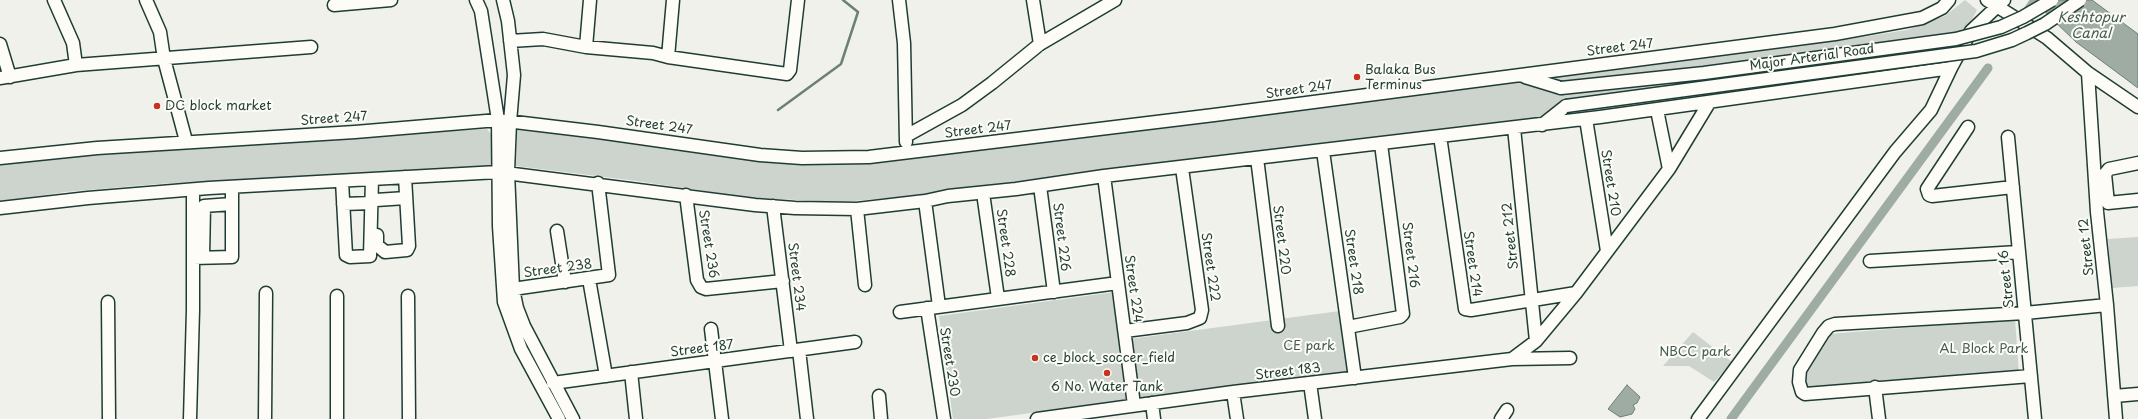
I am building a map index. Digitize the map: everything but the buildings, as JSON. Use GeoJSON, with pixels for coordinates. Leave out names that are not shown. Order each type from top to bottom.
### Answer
{"type":"FeatureCollection","features":[{"type":"Feature","properties":{"kind":"street"},"geometry":{"type":"LineString","coordinates":[[54,0],[73,43],[76,65]]}},
{"type":"Feature","properties":{"kind":"street"},"geometry":{"type":"LineString","coordinates":[[146,0],[160,32],[164,59],[186,141]]}},
{"type":"Feature","properties":{"kind":"street"},"geometry":{"type":"LineString","coordinates":[[334,5],[391,0]]}},
{"type":"Feature","properties":{"kind":"street"},"geometry":{"type":"LineString","coordinates":[[476,0],[481,11],[504,121]]}},
{"type":"Feature","properties":{"kind":"street"},"geometry":{"type":"LineString","coordinates":[[503,0],[514,75],[504,121],[502,290],[506,313],[521,349],[559,419]]}},
{"type":"Feature","properties":{"kind":"street"},"geometry":{"type":"LineString","coordinates":[[668,57],[673,0]]}},
{"type":"Feature","properties":{"kind":"street"},"geometry":{"type":"LineString","coordinates":[[510,41],[543,39],[586,47],[653,53],[668,57],[787,74],[790,70],[798,0]]}},
{"type":"Feature","properties":{"kind":"street"},"geometry":{"type":"LineString","coordinates":[[899,0],[904,42],[906,153]]}},
{"type":"Feature","properties":{"kind":"street"},"geometry":{"type":"LineString","coordinates":[[1033,0],[1040,44]]}},
{"type":"Feature","properties":{"kind":"street"},"geometry":{"type":"LineString","coordinates":[[906,136],[962,105],[992,84],[1040,44],[1115,0]]}},
{"type":"Feature","properties":{"kind":"street","name":"Street 247"},"geometry":{"type":"LineString","coordinates":[[0,158],[33,153],[186,141],[355,132],[504,121],[598,132],[760,155],[802,158],[869,158],[1520,76],[1849,32],[1922,18],[1942,8],[1949,0]]}},
{"type":"Feature","properties":{"kind":"street","name":"Major Arterial Road"},"geometry":{"type":"LineString","coordinates":[[1520,76],[1561,88],[1704,73],[1956,39],[2001,27],[2023,17],[2052,0]]}},
{"type":"Feature","properties":{"kind":"street","name":"Major Arterial Road"},"geometry":{"type":"LineString","coordinates":[[1542,124],[1566,106],[1976,51],[2012,40],[2027,33],[2045,24],[2080,0]]}},
{"type":"Feature","properties":{"kind":"street"},"geometry":{"type":"LineString","coordinates":[[1698,419],[1895,152],[1931,110],[1970,31],[1996,2],[2047,38],[2088,73],[2138,108]]}},
{"type":"Feature","properties":{"kind":"street"},"geometry":{"type":"LineString","coordinates":[[586,47],[589,3]]}},
{"type":"Feature","properties":{"kind":"street"},"geometry":{"type":"LineString","coordinates":[[0,44],[5,77],[76,65],[311,47]]}},
{"type":"Feature","properties":{"kind":"street"},"geometry":{"type":"LineString","coordinates":[[0,208],[88,198],[232,187],[503,172],[773,206],[857,209],[925,201],[948,196],[1040,186],[1104,176],[1182,168],[1657,110],[1951,68]]}},
{"type":"Feature","properties":{"kind":"street","name":"Street 12"},"geometry":{"type":"LineString","coordinates":[[2088,73],[2102,198],[2097,212],[2107,305],[2116,419]]}},
{"type":"Feature","properties":{"kind":"street","name":"Street 183"},"geometry":{"type":"LineString","coordinates":[[1037,419],[1076,416],[1134,405],[1233,392],[1512,359],[1536,341],[1576,293],[1669,169],[1709,103]]}},
{"type":"Feature","properties":{"kind":"street"},"geometry":{"type":"LineString","coordinates":[[1657,110],[1669,169]]}},
{"type":"Feature","properties":{"kind":"street","name":"Street 210"},"geometry":{"type":"LineString","coordinates":[[1586,119],[1607,251]]}},
{"type":"Feature","properties":{"kind":"street","name":"Street 212"},"geometry":{"type":"LineString","coordinates":[[1514,128],[1536,341]]}},
{"type":"Feature","properties":{"kind":"street"},"geometry":{"type":"LineString","coordinates":[[1968,128],[1927,189],[1929,195],[1932,196],[2013,188]]}},
{"type":"Feature","properties":{"kind":"street","name":"Street 214"},"geometry":{"type":"LineString","coordinates":[[1440,136],[1465,309],[1471,310],[1576,293]]}},
{"type":"Feature","properties":{"kind":"street","name":"Street 16"},"geometry":{"type":"LineString","coordinates":[[2008,137],[2035,419]]}},
{"type":"Feature","properties":{"kind":"street","name":"Street 216"},"geometry":{"type":"LineString","coordinates":[[1348,327],[1400,317],[1403,314],[1381,144]]}},
{"type":"Feature","properties":{"kind":"street","name":"Street 218"},"geometry":{"type":"LineString","coordinates":[[1323,151],[1355,378]]}},
{"type":"Feature","properties":{"kind":"street","name":"Street 220"},"geometry":{"type":"LineString","coordinates":[[1257,158],[1278,326]]}},
{"type":"Feature","properties":{"kind":"street"},"geometry":{"type":"LineString","coordinates":[[2100,180],[2106,171],[2138,163]]}},
{"type":"Feature","properties":{"kind":"street","name":"Street 222"},"geometry":{"type":"LineString","coordinates":[[1125,331],[1187,323],[1200,318],[1202,310],[1182,168]]}},
{"type":"Feature","properties":{"kind":"street"},"geometry":{"type":"LineString","coordinates":[[503,172],[513,289],[517,308],[524,326],[573,419]]}},
{"type":"Feature","properties":{"kind":"street","name":"Street 224"},"geometry":{"type":"LineString","coordinates":[[1104,176],[1134,405]]}},
{"type":"Feature","properties":{"kind":"street"},"geometry":{"type":"LineString","coordinates":[[374,179],[377,245],[385,252],[407,250],[409,246],[405,178]]}},
{"type":"Feature","properties":{"kind":"street"},"geometry":{"type":"LineString","coordinates":[[342,181],[346,255],[350,257],[370,256],[374,202]]}},
{"type":"Feature","properties":{"kind":"street","name":"Street 238"},"geometry":{"type":"LineString","coordinates":[[513,289],[609,275],[598,183]]}},
{"type":"Feature","properties":{"kind":"street","name":"Street 226"},"geometry":{"type":"LineString","coordinates":[[1040,186],[1054,292]]}},
{"type":"Feature","properties":{"kind":"street"},"geometry":{"type":"LineString","coordinates":[[198,258],[232,257],[232,187]]}},
{"type":"Feature","properties":{"kind":"street"},"geometry":{"type":"LineString","coordinates":[[193,190],[198,258]]}},
{"type":"Feature","properties":{"kind":"street","name":"Street 228"},"geometry":{"type":"LineString","coordinates":[[983,193],[998,298]]}},
{"type":"Feature","properties":{"kind":"street","name":"Street 236"},"geometry":{"type":"LineString","coordinates":[[686,194],[697,280],[701,287],[706,289],[783,281]]}},
{"type":"Feature","properties":{"kind":"street"},"geometry":{"type":"LineString","coordinates":[[343,204],[406,198]]}},
{"type":"Feature","properties":{"kind":"street"},"geometry":{"type":"LineString","coordinates":[[2102,198],[2110,204],[2138,200]]}},
{"type":"Feature","properties":{"kind":"street","name":"Street 230"},"geometry":{"type":"LineString","coordinates":[[925,201],[933,307],[944,419]]}},
{"type":"Feature","properties":{"kind":"street"},"geometry":{"type":"LineString","coordinates":[[190,419],[198,258],[204,206],[232,204]]}},
{"type":"Feature","properties":{"kind":"street","name":"Street 234"},"geometry":{"type":"LineString","coordinates":[[773,206],[783,281],[807,419]]}},
{"type":"Feature","properties":{"kind":"street"},"geometry":{"type":"LineString","coordinates":[[857,209],[865,285]]}},
{"type":"Feature","properties":{"kind":"street"},"geometry":{"type":"LineString","coordinates":[[2097,212],[2138,209]]}},
{"type":"Feature","properties":{"kind":"street"},"geometry":{"type":"LineString","coordinates":[[557,231],[565,282]]}},
{"type":"Feature","properties":{"kind":"street"},"geometry":{"type":"LineString","coordinates":[[1870,261],[2018,252]]}},
{"type":"Feature","properties":{"kind":"street"},"geometry":{"type":"LineString","coordinates":[[589,279],[606,376]]}},
{"type":"Feature","properties":{"kind":"street"},"geometry":{"type":"LineString","coordinates":[[900,312],[1118,283]]}},
{"type":"Feature","properties":{"kind":"street"},"geometry":{"type":"LineString","coordinates":[[265,419],[266,293]]}},
{"type":"Feature","properties":{"kind":"street"},"geometry":{"type":"LineString","coordinates":[[337,296],[337,419]]}},
{"type":"Feature","properties":{"kind":"street"},"geometry":{"type":"LineString","coordinates":[[408,296],[409,419]]}},
{"type":"Feature","properties":{"kind":"street"},"geometry":{"type":"LineString","coordinates":[[108,302],[109,419]]}},
{"type":"Feature","properties":{"kind":"street"},"geometry":{"type":"LineString","coordinates":[[2031,376],[1875,387],[1805,394],[1802,392],[1799,382],[1800,370],[1829,326],[1835,324],[2024,313],[2107,305]]}},
{"type":"Feature","properties":{"kind":"street"},"geometry":{"type":"LineString","coordinates":[[711,329],[722,419]]}},
{"type":"Feature","properties":{"kind":"street","name":"Street 187"},"geometry":{"type":"LineString","coordinates":[[553,383],[855,342]]}},
{"type":"Feature","properties":{"kind":"street"},"geometry":{"type":"LineString","coordinates":[[1512,359],[1570,358]]}},
{"type":"Feature","properties":{"kind":"street"},"geometry":{"type":"LineString","coordinates":[[631,372],[636,419]]}},
{"type":"Feature","properties":{"kind":"street"},"geometry":{"type":"LineString","coordinates":[[1310,383],[1315,419]]}},
{"type":"Feature","properties":{"kind":"street"},"geometry":{"type":"LineString","coordinates":[[1875,387],[1879,419]]}},
{"type":"Feature","properties":{"kind":"street"},"geometry":{"type":"LineString","coordinates":[[1233,392],[1237,419]]}},
{"type":"Feature","properties":{"kind":"street"},"geometry":{"type":"LineString","coordinates":[[2114,396],[2138,394]]}},
{"type":"Feature","properties":{"kind":"street"},"geometry":{"type":"LineString","coordinates":[[879,396],[881,419]]}},
{"type":"Feature","properties":{"kind":"street"},"geometry":{"type":"LineString","coordinates":[[1152,403],[1154,419]]}},
{"type":"Feature","properties":{"kind":"green space"},"geometry":{"type":"Polygon","coordinates":[[[1965,0],[1977,10],[1969,25],[1942,54],[1927,64],[1722,96],[899,197],[842,202],[753,198],[629,180],[516,166],[517,130],[637,141],[784,162],[838,163],[892,161],[1837,41],[1907,30],[1945,16],[1965,0]]]}},
{"type":"Feature","properties":{"kind":"green space"},"geometry":{"type":"Polygon","coordinates":[[[487,129],[491,134],[492,166],[157,184],[65,192],[0,202],[0,164],[52,157],[272,141],[487,129]]]}},
{"type":"Feature","properties":{"kind":"green space"},"geometry":{"type":"Polygon","coordinates":[[[2138,237],[2138,286],[2112,288],[2108,239],[2138,237]]]}},
{"type":"Feature","properties":{"kind":"green space","name":"ce_block_soccer_field"},"geometry":{"type":"Polygon","coordinates":[[[1115,292],[1130,400],[986,419],[953,419],[939,316],[1115,292]]]}},
{"type":"Feature","properties":{"kind":"green space","name":"CE park"},"geometry":{"type":"Polygon","coordinates":[[[1340,311],[1348,372],[1139,398],[1130,339],[1340,311]]]}},
{"type":"Feature","properties":{"kind":"green space","name":"AL Block Park"},"geometry":{"type":"Polygon","coordinates":[[[2015,319],[2019,374],[1807,389],[1804,372],[1829,334],[2015,319]]]}},
{"type":"Feature","properties":{"kind":"green space","name":"NBCC park"},"geometry":{"type":"Polygon","coordinates":[[[1693,332],[1732,362],[1714,382],[1689,366],[1663,366],[1693,332]]]}},
{"type":"Feature","properties":{"kind":"water","name":"Keshtopur Canal"},"geometry":{"type":"Polygon","coordinates":[[[2037,0],[2092,0],[2138,34],[2138,88],[2076,42],[2048,15],[2037,0]]]}},
{"type":"Feature","properties":{"kind":"water"},"geometry":{"type":"Polygon","coordinates":[[[1627,385],[1640,397],[1637,403],[1633,405],[1635,409],[1632,414],[1620,417],[1608,409],[1627,385]]]}},
{"type":"Feature","properties":{"kind":"waterway"},"geometry":{"type":"LineString","coordinates":[[778,110],[841,64],[858,12],[843,0]]}},
{"type":"Feature","properties":{"kind":"waterway"},"geometry":{"type":"LineString","coordinates":[[2026,13],[2035,0]]}},
{"type":"Feature","properties":{"kind":"waterway"},"geometry":{"type":"LineString","coordinates":[[1731,419],[1988,68]]}},
{"type":"Feature","properties":{"kind":"place","name":"Balaka Bus Terminus"},"geometry":{"type":"Point","coordinates":[1357,77]}},
{"type":"Feature","properties":{"kind":"place","name":"DC block market"},"geometry":{"type":"Point","coordinates":[157,106]}},
{"type":"Feature","properties":{"kind":"place","name":"ce_block_soccer_field"},"geometry":{"type":"Point","coordinates":[1035,358]}},
{"type":"Feature","properties":{"kind":"place","name":"6 No. Water Tank"},"geometry":{"type":"Point","coordinates":[1107,373]}}]}
